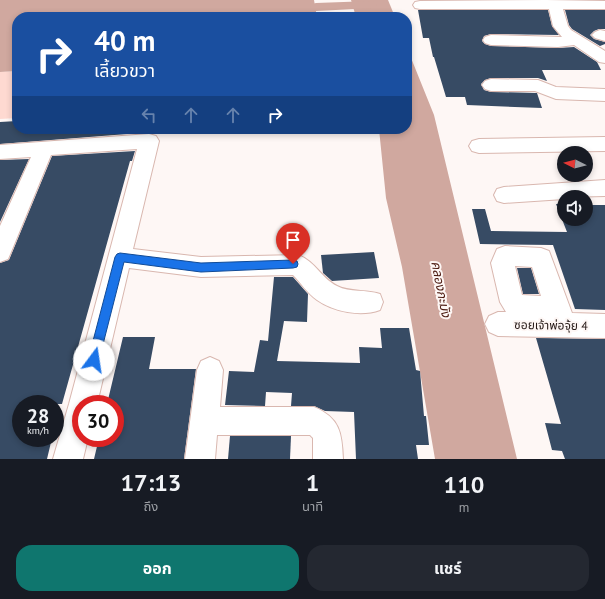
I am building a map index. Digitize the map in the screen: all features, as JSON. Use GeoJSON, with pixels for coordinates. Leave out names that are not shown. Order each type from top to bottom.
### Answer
{"type":"FeatureCollection","features":[{"type":"Feature","properties":{"kind":"street"},"geometry":{"type":"LineString","coordinates":[[554,3],[561,26],[566,33],[605,58]]}},
{"type":"Feature","properties":{"kind":"street"},"geometry":{"type":"LineString","coordinates":[[420,5],[554,3],[605,6]]}},
{"type":"Feature","properties":{"kind":"street"},"geometry":{"type":"LineString","coordinates":[[491,40],[558,42],[576,40]]}},
{"type":"Feature","properties":{"kind":"street"},"geometry":{"type":"LineString","coordinates":[[491,84],[538,86],[556,93],[605,95]]}},
{"type":"Feature","properties":{"kind":"street"},"geometry":{"type":"LineString","coordinates":[[0,152],[150,141],[84,395]]}},
{"type":"Feature","properties":{"kind":"street"},"geometry":{"type":"LineString","coordinates":[[479,146],[605,144]]}},
{"type":"Feature","properties":{"kind":"street"},"geometry":{"type":"LineString","coordinates":[[0,252],[44,149]]}},
{"type":"Feature","properties":{"kind":"street"},"geometry":{"type":"LineString","coordinates":[[504,195],[605,188]]}},
{"type":"Feature","properties":{"kind":"street"},"geometry":{"type":"LineString","coordinates":[[120,257],[201,267],[298,265],[321,288],[333,296],[351,302],[371,302]]}},
{"type":"Feature","properties":{"kind":"street","name":"ซอยเจ้าพ่อจุ้ย 4"},"geometry":{"type":"LineString","coordinates":[[498,324],[560,317],[605,326]]}},
{"type":"Feature","properties":{"kind":"street"},"geometry":{"type":"LineString","coordinates":[[200,459],[210,370]]}},
{"type":"Feature","properties":{"kind":"street"},"geometry":{"type":"LineString","coordinates":[[204,421],[314,421],[322,425],[327,434],[328,459]]}},
{"type":"Feature","properties":{"kind":"street"},"geometry":{"type":"LineString","coordinates":[[68,459],[72,444]]}},
{"type":"Feature","properties":{"kind":"shaded area"},"geometry":{"type":"Polygon","coordinates":[[[12,71],[12,118],[0,119],[0,72],[12,71]]]}},
{"type":"Feature","properties":{"kind":"water"},"geometry":{"type":"Polygon","coordinates":[[[0,0],[314,0],[316,12],[12,12],[12,71],[0,72],[0,0]]]}},
{"type":"Feature","properties":{"kind":"water"},"geometry":{"type":"Polygon","coordinates":[[[351,0],[388,0],[393,12],[355,12],[351,0]]]}},
{"type":"Feature","properties":{"kind":"water","name":"คลองกะมัง"},"geometry":{"type":"Polygon","coordinates":[[[412,60],[434,115],[517,459],[435,459],[402,267],[386,198],[380,134],[412,134],[412,60]]]}},
{"type":"Feature","properties":{"kind":"building"},"geometry":{"type":"Polygon","coordinates":[[[418,10],[548,10],[552,26],[559,35],[491,34],[484,36],[482,41],[491,46],[574,47],[597,62],[601,70],[542,70],[547,81],[538,78],[491,78],[485,80],[481,84],[484,90],[491,92],[537,93],[542,108],[467,105],[465,97],[446,97],[433,57],[429,38],[423,38],[418,10]]]}},
{"type":"Feature","properties":{"kind":"building"},"geometry":{"type":"Polygon","coordinates":[[[565,10],[605,10],[605,29],[594,31],[590,35],[594,39],[605,42],[605,44],[600,46],[572,29],[569,25],[565,10]]]}},
{"type":"Feature","properties":{"kind":"building"},"geometry":{"type":"Polygon","coordinates":[[[12,121],[12,134],[127,134],[0,144],[0,122],[12,121]]]}},
{"type":"Feature","properties":{"kind":"building"},"geometry":{"type":"Polygon","coordinates":[[[135,151],[132,161],[130,161],[64,397],[64,395],[12,395],[12,447],[50,447],[47,459],[0,459],[0,263],[9,260],[52,156],[135,151]]]}},
{"type":"Feature","properties":{"kind":"building"},"geometry":{"type":"Polygon","coordinates":[[[29,159],[0,222],[0,160],[29,159]]]}},
{"type":"Feature","properties":{"kind":"building"},"geometry":{"type":"Polygon","coordinates":[[[593,205],[605,205],[605,310],[575,309],[553,245],[480,244],[472,209],[485,209],[491,231],[567,232],[565,226],[593,226],[593,205]]]}},
{"type":"Feature","properties":{"kind":"building"},"geometry":{"type":"Polygon","coordinates":[[[374,252],[379,278],[332,281],[323,273],[321,255],[374,252]]]}},
{"type":"Feature","properties":{"kind":"building"},"geometry":{"type":"Polygon","coordinates":[[[517,268],[531,268],[539,294],[523,294],[517,268]]]}},
{"type":"Feature","properties":{"kind":"building"},"geometry":{"type":"Polygon","coordinates":[[[274,277],[293,277],[308,294],[307,322],[284,321],[277,361],[360,363],[359,347],[382,348],[380,328],[409,328],[416,370],[420,371],[424,416],[426,416],[429,445],[416,445],[418,459],[356,459],[354,412],[325,411],[314,406],[291,406],[292,393],[266,392],[265,406],[225,405],[229,371],[254,372],[260,340],[268,341],[274,277]]]}},
{"type":"Feature","properties":{"kind":"building"},"geometry":{"type":"Polygon","coordinates":[[[123,337],[155,337],[149,369],[196,369],[184,459],[94,459],[97,447],[124,447],[124,395],[109,395],[123,337]]]}},
{"type":"Feature","properties":{"kind":"building"},"geometry":{"type":"Polygon","coordinates":[[[536,338],[605,339],[605,459],[565,459],[562,451],[552,450],[545,423],[561,424],[536,338]]]}},
{"type":"Feature","properties":{"kind":"building"},"geometry":{"type":"Polygon","coordinates":[[[230,436],[291,436],[290,459],[228,459],[230,436]]]}},
{"type":"Feature","properties":{"kind":"waterway"},"geometry":{"type":"LineString","coordinates":[[316,7],[371,5]]}},
{"type":"Feature","properties":{"kind":"route"},"geometry":{"type":"LineString","coordinates":[[94,360],[120,257],[201,267],[293,264]]}}]}
